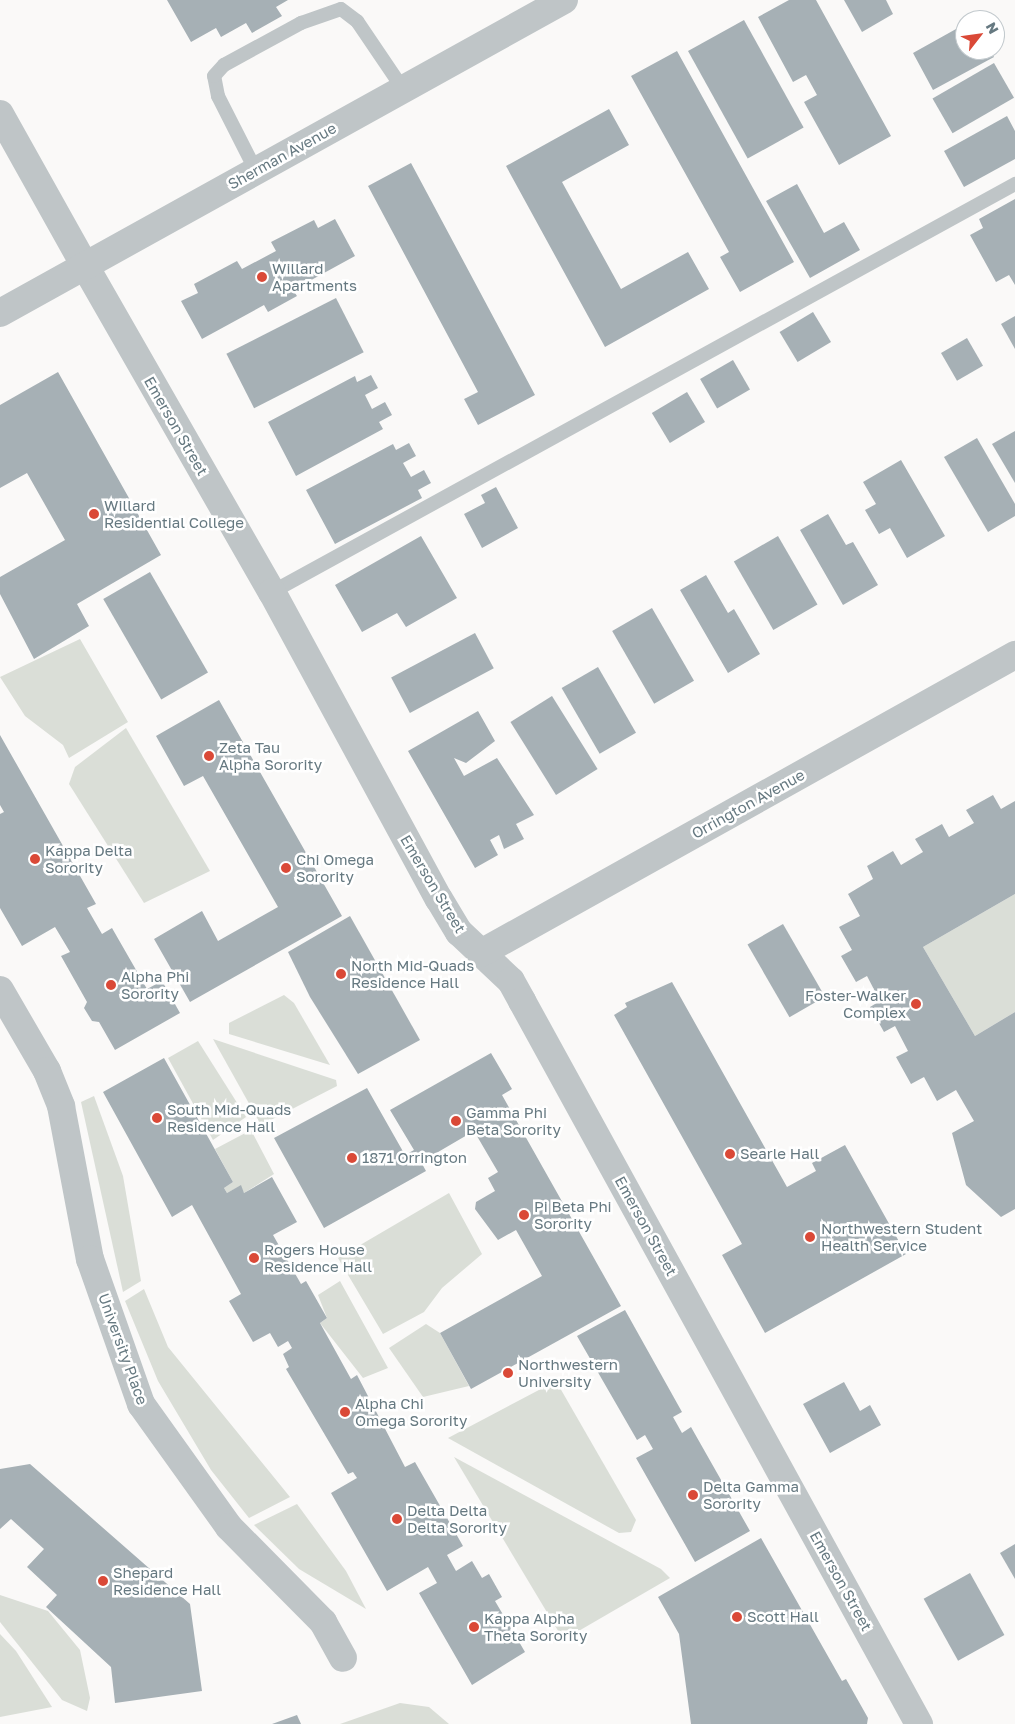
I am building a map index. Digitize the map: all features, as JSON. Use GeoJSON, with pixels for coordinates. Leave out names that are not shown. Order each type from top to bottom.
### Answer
{"type":"FeatureCollection","features":[{"type":"Feature","properties":{"kind":"street","name":"Sherman Avenue"},"geometry":{"type":"LineString","coordinates":[[0,313],[564,0]]}},
{"type":"Feature","properties":{"kind":"street","name":"Emerson Street"},"geometry":{"type":"LineString","coordinates":[[0,114],[84,266],[272,592],[439,899],[460,932],[511,982],[522,1001],[920,1724]]}},
{"type":"Feature","properties":{"kind":"street","name":"Orrington Avenue"},"geometry":{"type":"LineString","coordinates":[[481,953],[1015,655]]}},
{"type":"Feature","properties":{"kind":"street","name":"University Place"},"geometry":{"type":"LineString","coordinates":[[0,990],[47,1071],[61,1106],[90,1259],[141,1404],[229,1527],[323,1622],[343,1658]]}},
{"type":"Feature","properties":{"kind":"lane"},"geometry":{"type":"LineString","coordinates":[[256,171],[218,96],[214,76],[224,65],[301,23],[341,9],[357,20],[403,89]]}},
{"type":"Feature","properties":{"kind":"lane"},"geometry":{"type":"LineString","coordinates":[[272,592],[1015,184]]}},
{"type":"Feature","properties":{"kind":"shaded area"},"geometry":{"type":"Polygon","coordinates":[[[80,639],[128,722],[69,758],[63,745],[25,716],[0,677],[80,639]]]}},
{"type":"Feature","properties":{"kind":"shaded area"},"geometry":{"type":"Polygon","coordinates":[[[126,728],[210,871],[144,903],[69,784],[75,767],[126,728]]]}},
{"type":"Feature","properties":{"kind":"shaded area"},"geometry":{"type":"Polygon","coordinates":[[[1015,894],[1015,1012],[975,1036],[923,947],[1015,894]]]}},
{"type":"Feature","properties":{"kind":"shaded area"},"geometry":{"type":"Polygon","coordinates":[[[284,995],[294,1003],[330,1065],[229,1034],[229,1023],[284,995]]]}},
{"type":"Feature","properties":{"kind":"shaded area"},"geometry":{"type":"Polygon","coordinates":[[[213,1039],[336,1080],[337,1086],[261,1125],[213,1039]]]}},
{"type":"Feature","properties":{"kind":"shaded area"},"geometry":{"type":"Polygon","coordinates":[[[198,1041],[246,1117],[213,1140],[168,1058],[198,1041]]]}},
{"type":"Feature","properties":{"kind":"shaded area"},"geometry":{"type":"Polygon","coordinates":[[[94,1096],[123,1176],[141,1281],[123,1292],[81,1102],[94,1096]]]}},
{"type":"Feature","properties":{"kind":"shaded area"},"geometry":{"type":"Polygon","coordinates":[[[251,1130],[274,1174],[244,1193],[240,1186],[227,1193],[224,1188],[233,1182],[215,1149],[251,1130]]]}},
{"type":"Feature","properties":{"kind":"shaded area"},"geometry":{"type":"Polygon","coordinates":[[[449,1193],[482,1254],[442,1288],[424,1312],[383,1334],[338,1258],[449,1193]]]}},
{"type":"Feature","properties":{"kind":"shaded area"},"geometry":{"type":"Polygon","coordinates":[[[340,1281],[388,1368],[363,1378],[320,1323],[327,1318],[318,1295],[340,1281]]]}},
{"type":"Feature","properties":{"kind":"shaded area"},"geometry":{"type":"Polygon","coordinates":[[[144,1289],[168,1347],[290,1497],[249,1518],[211,1470],[158,1381],[125,1301],[144,1289]]]}},
{"type":"Feature","properties":{"kind":"shaded area"},"geometry":{"type":"Polygon","coordinates":[[[426,1324],[440,1333],[469,1386],[423,1397],[389,1348],[426,1324]]]}},
{"type":"Feature","properties":{"kind":"shaded area"},"geometry":{"type":"Polygon","coordinates":[[[556,1381],[636,1520],[631,1532],[619,1533],[448,1438],[556,1381]]]}},
{"type":"Feature","properties":{"kind":"shaded area"},"geometry":{"type":"Polygon","coordinates":[[[454,1457],[661,1569],[670,1578],[570,1636],[560,1634],[454,1457]]]}},
{"type":"Feature","properties":{"kind":"shaded area"},"geometry":{"type":"Polygon","coordinates":[[[297,1504],[346,1571],[366,1609],[299,1569],[254,1525],[297,1504]]]}},
{"type":"Feature","properties":{"kind":"shaded area"},"geometry":{"type":"Polygon","coordinates":[[[0,1595],[48,1611],[80,1650],[90,1698],[87,1711],[62,1700],[0,1622],[0,1595]]]}},
{"type":"Feature","properties":{"kind":"shaded area"},"geometry":{"type":"Polygon","coordinates":[[[0,1634],[16,1651],[52,1707],[0,1717],[0,1634]]]}},
{"type":"Feature","properties":{"kind":"shaded area"},"geometry":{"type":"Polygon","coordinates":[[[400,1703],[429,1707],[449,1724],[340,1724],[400,1703]]]}},
{"type":"Feature","properties":{"kind":"building"},"geometry":{"type":"Polygon","coordinates":[[[167,0],[288,0],[276,7],[282,16],[252,33],[246,23],[221,37],[216,28],[191,42],[167,0]]]}},
{"type":"Feature","properties":{"kind":"building"},"geometry":{"type":"Polygon","coordinates":[[[789,0],[816,0],[891,136],[839,165],[804,102],[817,95],[806,75],[793,82],[758,17],[789,0]]]}},
{"type":"Feature","properties":{"kind":"building"},"geometry":{"type":"Polygon","coordinates":[[[844,0],[886,0],[893,14],[862,32],[844,0]]]}},
{"type":"Feature","properties":{"kind":"building"},"geometry":{"type":"Polygon","coordinates":[[[744,20],[804,128],[748,159],[688,51],[744,20]]]}},
{"type":"Feature","properties":{"kind":"building"},"geometry":{"type":"Polygon","coordinates":[[[955,30],[955,60],[988,60],[933,90],[913,53],[955,30]]]}},
{"type":"Feature","properties":{"kind":"building"},"geometry":{"type":"Polygon","coordinates":[[[677,51],[794,262],[740,292],[720,257],[729,252],[631,76],[677,51]]]}},
{"type":"Feature","properties":{"kind":"building"},"geometry":{"type":"Polygon","coordinates":[[[994,63],[1014,98],[953,133],[933,98],[994,63]]]}},
{"type":"Feature","properties":{"kind":"building"},"geometry":{"type":"Polygon","coordinates":[[[609,109],[629,145],[562,182],[621,289],[688,252],[709,289],[605,347],[506,166],[609,109]]]}},
{"type":"Feature","properties":{"kind":"building"},"geometry":{"type":"Polygon","coordinates":[[[1007,116],[1015,131],[1015,159],[964,187],[944,151],[1007,116]]]}},
{"type":"Feature","properties":{"kind":"building"},"geometry":{"type":"Polygon","coordinates":[[[411,163],[535,395],[478,425],[464,399],[478,392],[368,186],[411,163]]]}},
{"type":"Feature","properties":{"kind":"building"},"geometry":{"type":"Polygon","coordinates":[[[797,184],[824,233],[844,222],[860,250],[810,278],[766,201],[797,184]]]}},
{"type":"Feature","properties":{"kind":"building"},"geometry":{"type":"Polygon","coordinates":[[[1015,199],[1015,285],[1009,275],[996,282],[970,235],[983,228],[979,219],[1015,199]]]}},
{"type":"Feature","properties":{"kind":"building","name":"Willard Apartments"},"geometry":{"type":"Polygon","coordinates":[[[335,219],[355,256],[293,290],[297,296],[268,312],[264,305],[202,339],[181,301],[198,293],[194,284],[237,261],[242,269],[276,251],[271,242],[314,220],[318,228],[335,219]]]}},
{"type":"Feature","properties":{"kind":"building"},"geometry":{"type":"Polygon","coordinates":[[[336,298],[364,352],[254,408],[226,354],[336,298]]]}},
{"type":"Feature","properties":{"kind":"building"},"geometry":{"type":"Polygon","coordinates":[[[813,312],[831,342],[798,362],[780,332],[813,312]]]}},
{"type":"Feature","properties":{"kind":"building"},"geometry":{"type":"Polygon","coordinates":[[[1015,316],[1015,349],[1001,324],[1015,316]]]}},
{"type":"Feature","properties":{"kind":"building"},"geometry":{"type":"Polygon","coordinates":[[[967,338],[983,366],[957,381],[941,353],[967,338]]]}},
{"type":"Feature","properties":{"kind":"building"},"geometry":{"type":"Polygon","coordinates":[[[733,360],[750,389],[717,408],[700,379],[733,360]]]}},
{"type":"Feature","properties":{"kind":"building","name":"Willard Residential College"},"geometry":{"type":"Polygon","coordinates":[[[58,372],[161,555],[77,604],[89,626],[34,659],[0,594],[0,577],[65,540],[27,473],[0,488],[0,405],[58,372]]]}},
{"type":"Feature","properties":{"kind":"building"},"geometry":{"type":"Polygon","coordinates":[[[371,375],[378,388],[365,395],[372,409],[385,402],[392,415],[379,422],[383,429],[296,476],[268,422],[355,376],[357,382],[371,375]]]}},
{"type":"Feature","properties":{"kind":"building"},"geometry":{"type":"Polygon","coordinates":[[[687,392],[705,422],[670,443],[652,413],[687,392]]]}},
{"type":"Feature","properties":{"kind":"building"},"geometry":{"type":"Polygon","coordinates":[[[1015,431],[1015,483],[992,444],[1015,431]]]}},
{"type":"Feature","properties":{"kind":"building"},"geometry":{"type":"Polygon","coordinates":[[[977,438],[1015,504],[1015,516],[988,532],[944,457],[977,438]]]}},
{"type":"Feature","properties":{"kind":"building"},"geometry":{"type":"Polygon","coordinates":[[[409,443],[416,456],[403,463],[411,477],[424,470],[431,483],[418,490],[422,498],[335,544],[306,490],[393,444],[396,450],[409,443]]]}},
{"type":"Feature","properties":{"kind":"building"},"geometry":{"type":"Polygon","coordinates":[[[901,460],[945,536],[907,558],[890,528],[879,534],[865,510],[876,504],[863,482],[901,460]]]}},
{"type":"Feature","properties":{"kind":"building"},"geometry":{"type":"Polygon","coordinates":[[[496,487],[518,528],[482,548],[464,514],[485,503],[481,495],[496,487]]]}},
{"type":"Feature","properties":{"kind":"building"},"geometry":{"type":"Polygon","coordinates":[[[828,514],[846,545],[853,542],[878,585],[843,605],[800,530],[828,514]]]}},
{"type":"Feature","properties":{"kind":"building"},"geometry":{"type":"Polygon","coordinates":[[[421,536],[457,598],[406,627],[397,613],[362,632],[335,585],[421,536]]]}},
{"type":"Feature","properties":{"kind":"building"},"geometry":{"type":"Polygon","coordinates":[[[778,536],[818,604],[773,630],[734,562],[778,536]]]}},
{"type":"Feature","properties":{"kind":"building"},"geometry":{"type":"Polygon","coordinates":[[[150,572],[208,672],[161,699],[103,599],[150,572]]]}},
{"type":"Feature","properties":{"kind":"building"},"geometry":{"type":"Polygon","coordinates":[[[706,575],[728,613],[734,609],[760,654],[728,673],[680,590],[706,575]]]}},
{"type":"Feature","properties":{"kind":"building"},"geometry":{"type":"Polygon","coordinates":[[[652,608],[694,681],[654,704],[612,631],[652,608]]]}},
{"type":"Feature","properties":{"kind":"building"},"geometry":{"type":"Polygon","coordinates":[[[475,633],[494,668],[410,713],[391,678],[475,633]]]}},
{"type":"Feature","properties":{"kind":"building"},"geometry":{"type":"Polygon","coordinates":[[[598,667],[636,733],[600,754],[562,688],[598,667]]]}},
{"type":"Feature","properties":{"kind":"building"},"geometry":{"type":"Polygon","coordinates":[[[552,696],[598,769],[556,795],[510,722],[552,696]]]}},
{"type":"Feature","properties":{"kind":"building"},"geometry":{"type":"Polygon","coordinates":[[[219,700],[342,916],[190,1002],[154,939],[202,911],[218,941],[278,907],[203,776],[184,786],[156,736],[219,700]]]}},
{"type":"Feature","properties":{"kind":"building"},"geometry":{"type":"Polygon","coordinates":[[[478,711],[495,741],[466,763],[454,758],[464,776],[497,758],[534,815],[516,824],[524,839],[504,849],[499,835],[490,840],[498,855],[475,868],[408,751],[478,711]]]}},
{"type":"Feature","properties":{"kind":"building"},"geometry":{"type":"Polygon","coordinates":[[[0,735],[96,904],[87,908],[102,934],[112,928],[147,989],[162,981],[180,1013],[115,1050],[99,1022],[92,1021],[84,1008],[87,1002],[61,956],[70,952],[55,927],[22,946],[0,908],[0,814],[4,812],[0,805],[0,735]]]}},
{"type":"Feature","properties":{"kind":"building","name":"Foster-Walker Complex"},"geometry":{"type":"Polygon","coordinates":[[[993,795],[1001,809],[1015,801],[1015,894],[923,947],[975,1036],[1015,1012],[1015,1209],[1001,1217],[966,1185],[952,1133],[974,1121],[956,1090],[937,1101],[924,1077],[911,1084],[896,1057],[908,1051],[895,1026],[884,1032],[870,1007],[880,1001],[867,976],[856,982],[841,956],[852,950],[839,927],[860,916],[848,894],[873,879],[867,866],[893,851],[901,865],[923,852],[915,839],[942,824],[949,837],[974,823],[966,810],[993,795]]]}},
{"type":"Feature","properties":{"kind":"building","name":"North Mid-Quads Residence Hall"},"geometry":{"type":"Polygon","coordinates":[[[350,916],[420,1040],[358,1074],[310,997],[288,952],[350,916]]]}},
{"type":"Feature","properties":{"kind":"building"},"geometry":{"type":"Polygon","coordinates":[[[783,924],[825,997],[789,1017],[747,944],[783,924]]]}},
{"type":"Feature","properties":{"kind":"building","name":"Searle Hall"},"geometry":{"type":"Polygon","coordinates":[[[672,982],[787,1187],[816,1171],[812,1163],[845,1145],[906,1254],[765,1333],[722,1255],[742,1244],[614,1015],[627,1007],[625,1003],[672,982]]]}},
{"type":"Feature","properties":{"kind":"building"},"geometry":{"type":"Polygon","coordinates":[[[491,1053],[512,1089],[502,1095],[621,1306],[471,1389],[440,1333],[542,1276],[516,1230],[498,1240],[475,1209],[476,1202],[495,1191],[488,1178],[498,1172],[474,1131],[421,1162],[426,1171],[324,1228],[274,1138],[367,1088],[405,1155],[414,1150],[390,1110],[491,1053]]]}},
{"type":"Feature","properties":{"kind":"building"},"geometry":{"type":"Polygon","coordinates":[[[164,1058],[233,1182],[224,1188],[227,1193],[241,1185],[244,1193],[272,1177],[297,1222],[273,1235],[301,1284],[306,1281],[327,1318],[320,1323],[351,1379],[357,1375],[405,1467],[415,1462],[463,1546],[447,1555],[456,1571],[472,1561],[482,1578],[489,1574],[502,1597],[495,1601],[525,1652],[472,1685],[419,1593],[437,1583],[428,1567],[387,1591],[331,1493],[357,1478],[353,1472],[348,1474],[286,1369],[289,1367],[283,1354],[292,1348],[288,1341],[278,1347],[270,1333],[253,1342],[229,1301],[241,1294],[192,1205],[172,1217],[103,1092],[164,1058]]]}},
{"type":"Feature","properties":{"kind":"building"},"geometry":{"type":"Polygon","coordinates":[[[625,1310],[682,1412],[673,1417],[682,1433],[691,1427],[750,1531],[695,1562],[636,1458],[653,1449],[645,1435],[637,1440],[577,1336],[625,1310]]]}},
{"type":"Feature","properties":{"kind":"building"},"geometry":{"type":"Polygon","coordinates":[[[844,1382],[860,1411],[870,1405],[881,1425],[830,1453],[803,1404],[844,1382]]]}},
{"type":"Feature","properties":{"kind":"building","name":"Shepard Residence Hall"},"geometry":{"type":"Polygon","coordinates":[[[30,1464],[190,1604],[202,1691],[115,1703],[111,1667],[46,1607],[57,1595],[27,1567],[44,1549],[11,1519],[0,1529],[0,1469],[30,1464]]]}},
{"type":"Feature","properties":{"kind":"building","name":"Scott Hall"},"geometry":{"type":"Polygon","coordinates":[[[761,1538],[842,1681],[846,1679],[868,1718],[867,1724],[691,1724],[679,1634],[658,1597],[761,1538]]]}},
{"type":"Feature","properties":{"kind":"building"},"geometry":{"type":"Polygon","coordinates":[[[1015,1544],[1015,1579],[1000,1553],[1015,1544]]]}},
{"type":"Feature","properties":{"kind":"building"},"geometry":{"type":"Polygon","coordinates":[[[970,1573],[1004,1635],[958,1661],[924,1599],[970,1573]]]}},
{"type":"Feature","properties":{"kind":"building"},"geometry":{"type":"Polygon","coordinates":[[[297,1715],[301,1724],[272,1724],[297,1715]]]}},
{"type":"Feature","properties":{"kind":"place","name":"Willard Apartments"},"geometry":{"type":"Point","coordinates":[262,277]}},
{"type":"Feature","properties":{"kind":"place","name":"Willard Residential College"},"geometry":{"type":"Point","coordinates":[94,514]}},
{"type":"Feature","properties":{"kind":"place","name":"Zeta Tau Alpha Sorority"},"geometry":{"type":"Point","coordinates":[209,756]}},
{"type":"Feature","properties":{"kind":"place","name":"Kappa Delta Sorority"},"geometry":{"type":"Point","coordinates":[35,859]}},
{"type":"Feature","properties":{"kind":"place","name":"Chi Omega Sorority"},"geometry":{"type":"Point","coordinates":[286,868]}},
{"type":"Feature","properties":{"kind":"place","name":"North Mid-Quads Residence Hall"},"geometry":{"type":"Point","coordinates":[341,974]}},
{"type":"Feature","properties":{"kind":"place","name":"Alpha Phi Sorority"},"geometry":{"type":"Point","coordinates":[111,985]}},
{"type":"Feature","properties":{"kind":"place","name":"Foster-Walker Complex"},"geometry":{"type":"Point","coordinates":[916,1004]}},
{"type":"Feature","properties":{"kind":"place","name":"South Mid-Quads Residence Hall"},"geometry":{"type":"Point","coordinates":[157,1118]}},
{"type":"Feature","properties":{"kind":"place","name":"Gamma Phi Beta Sorority"},"geometry":{"type":"Point","coordinates":[456,1121]}},
{"type":"Feature","properties":{"kind":"place","name":"Searle Hall"},"geometry":{"type":"Point","coordinates":[730,1154]}},
{"type":"Feature","properties":{"kind":"place","name":"1871 Orrington"},"geometry":{"type":"Point","coordinates":[352,1158]}},
{"type":"Feature","properties":{"kind":"place","name":"Pi Beta Phi Sorority"},"geometry":{"type":"Point","coordinates":[524,1215]}},
{"type":"Feature","properties":{"kind":"place","name":"Northwestern Student Health Service"},"geometry":{"type":"Point","coordinates":[810,1237]}},
{"type":"Feature","properties":{"kind":"place","name":"Rogers House Residence Hall"},"geometry":{"type":"Point","coordinates":[254,1258]}},
{"type":"Feature","properties":{"kind":"place","name":"Northwestern University"},"geometry":{"type":"Point","coordinates":[508,1373]}},
{"type":"Feature","properties":{"kind":"place","name":"Alpha Chi Omega Sorority"},"geometry":{"type":"Point","coordinates":[345,1412]}},
{"type":"Feature","properties":{"kind":"place","name":"Delta Gamma Sorority"},"geometry":{"type":"Point","coordinates":[693,1495]}},
{"type":"Feature","properties":{"kind":"place","name":"Delta Delta Delta Sorority"},"geometry":{"type":"Point","coordinates":[397,1519]}},
{"type":"Feature","properties":{"kind":"place","name":"Shepard Residence Hall"},"geometry":{"type":"Point","coordinates":[103,1581]}},
{"type":"Feature","properties":{"kind":"place","name":"Scott Hall"},"geometry":{"type":"Point","coordinates":[737,1617]}},
{"type":"Feature","properties":{"kind":"place","name":"Kappa Alpha Theta Sorority"},"geometry":{"type":"Point","coordinates":[474,1627]}}]}
